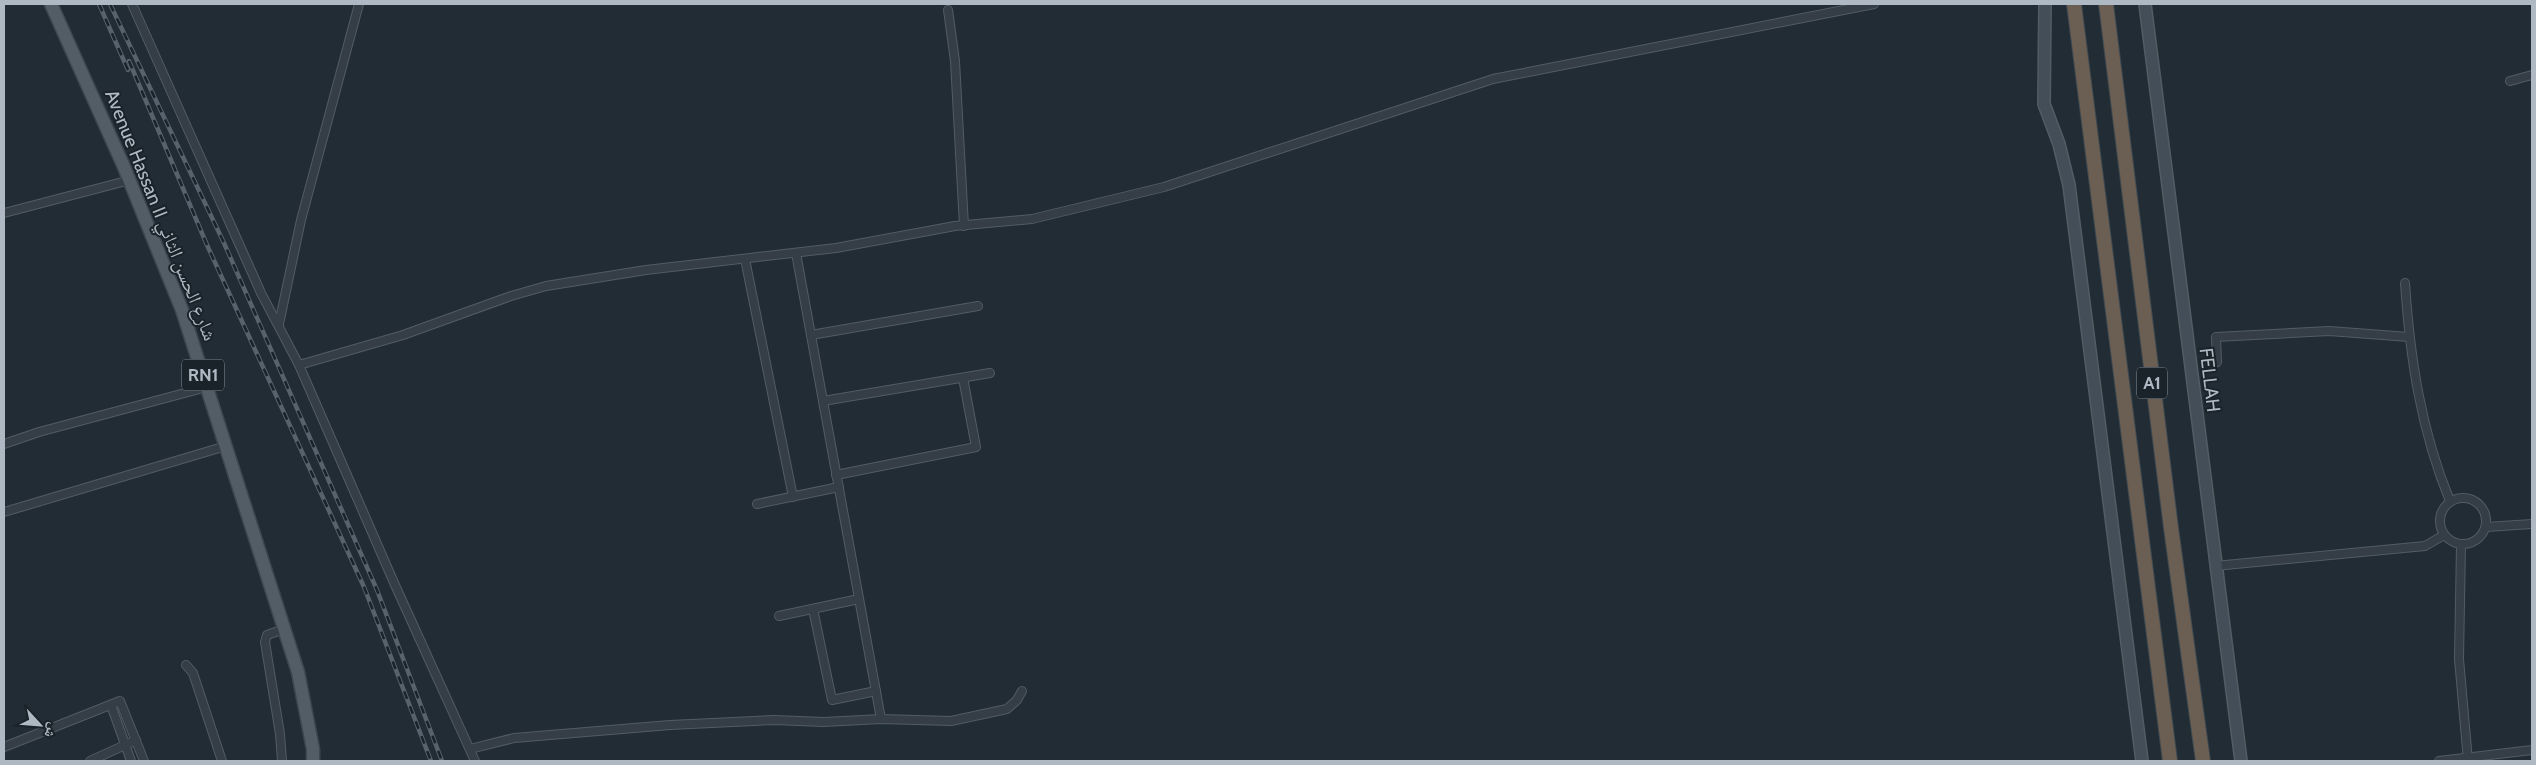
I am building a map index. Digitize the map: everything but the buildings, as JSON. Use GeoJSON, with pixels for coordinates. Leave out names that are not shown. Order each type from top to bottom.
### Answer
{"type":"FeatureCollection","features":[{"type":"Feature","properties":{"kind":"highway","name":"A1"},"geometry":{"type":"LineString","coordinates":[[2074,4],[2170,761]]}},
{"type":"Feature","properties":{"kind":"highway","name":"A1"},"geometry":{"type":"LineString","coordinates":[[2106,4],[2171,528],[2203,761]]}},
{"type":"Feature","properties":{"kind":"main road","name":"Avenue Hassan II شارع الحسن الثاني"},"geometry":{"type":"LineString","coordinates":[[51,4],[130,180],[182,310],[298,672],[313,749],[313,761]]}},
{"type":"Feature","properties":{"kind":"street"},"geometry":{"type":"LineString","coordinates":[[132,4],[261,293],[299,365],[395,585],[475,761]]}},
{"type":"Feature","properties":{"kind":"street"},"geometry":{"type":"LineString","coordinates":[[279,324],[301,220],[359,4]]}},
{"type":"Feature","properties":{"kind":"street"},"geometry":{"type":"LineString","coordinates":[[299,365],[403,335],[511,296],[546,286],[646,270],[796,253],[964,226],[1032,218],[1139,194],[1498,78],[1874,4]]}},
{"type":"Feature","properties":{"kind":"street"},"geometry":{"type":"LineString","coordinates":[[2045,4],[2044,104],[2059,144],[2069,185],[2142,761]]}},
{"type":"Feature","properties":{"kind":"street","name":"FELLAH"},"geometry":{"type":"LineString","coordinates":[[2145,4],[2241,761]]}},
{"type":"Feature","properties":{"kind":"street"},"geometry":{"type":"LineString","coordinates":[[948,10],[955,61],[964,226]]}},
{"type":"Feature","properties":{"kind":"street"},"geometry":{"type":"LineString","coordinates":[[2510,81],[2532,75]]}},
{"type":"Feature","properties":{"kind":"street"},"geometry":{"type":"LineString","coordinates":[[4,213],[130,180]]}},
{"type":"Feature","properties":{"kind":"street"},"geometry":{"type":"LineString","coordinates":[[796,253],[881,719]]}},
{"type":"Feature","properties":{"kind":"street"},"geometry":{"type":"LineString","coordinates":[[745,259],[793,497]]}},
{"type":"Feature","properties":{"kind":"street"},"geometry":{"type":"LineString","coordinates":[[2405,283],[2414,376],[2426,430],[2450,501]]}},
{"type":"Feature","properties":{"kind":"street"},"geometry":{"type":"LineString","coordinates":[[811,335],[978,306]]}},
{"type":"Feature","properties":{"kind":"street"},"geometry":{"type":"LineString","coordinates":[[2217,362],[2216,337],[2329,331],[2409,337]]}},
{"type":"Feature","properties":{"kind":"street"},"geometry":{"type":"LineString","coordinates":[[823,401],[990,373]]}},
{"type":"Feature","properties":{"kind":"street"},"geometry":{"type":"LineString","coordinates":[[836,476],[976,448],[963,378]]}},
{"type":"Feature","properties":{"kind":"street"},"geometry":{"type":"LineString","coordinates":[[4,444],[39,432],[207,387]]}},
{"type":"Feature","properties":{"kind":"street"},"geometry":{"type":"LineString","coordinates":[[4,512],[226,446]]}},
{"type":"Feature","properties":{"kind":"street"},"geometry":{"type":"LineString","coordinates":[[757,504],[839,488]]}},
{"type":"Feature","properties":{"kind":"street"},"geometry":{"type":"LineString","coordinates":[[2457,498],[2473,499],[2484,511],[2486,527],[2478,539],[2461,544],[2450,540],[2444,535],[2441,529],[2440,514],[2450,501],[2457,498]]}},
{"type":"Feature","properties":{"kind":"street"},"geometry":{"type":"LineString","coordinates":[[2486,527],[2532,524]]}},
{"type":"Feature","properties":{"kind":"street"},"geometry":{"type":"LineString","coordinates":[[2215,566],[2426,546],[2444,535]]}},
{"type":"Feature","properties":{"kind":"street"},"geometry":{"type":"LineString","coordinates":[[2461,544],[2459,659],[2468,759]]}},
{"type":"Feature","properties":{"kind":"street"},"geometry":{"type":"LineString","coordinates":[[780,616],[859,599]]}},
{"type":"Feature","properties":{"kind":"street"},"geometry":{"type":"LineString","coordinates":[[813,609],[832,700],[876,691]]}},
{"type":"Feature","properties":{"kind":"street"},"geometry":{"type":"LineString","coordinates":[[282,761],[280,734],[265,642],[267,635],[284,629]]}},
{"type":"Feature","properties":{"kind":"street"},"geometry":{"type":"LineString","coordinates":[[186,665],[193,673],[222,761]]}},
{"type":"Feature","properties":{"kind":"street"},"geometry":{"type":"LineString","coordinates":[[470,749],[514,738],[764,720],[824,722],[881,719],[951,721],[1008,709],[1017,700],[1022,691]]}},
{"type":"Feature","properties":{"kind":"street"},"geometry":{"type":"LineString","coordinates":[[4,747],[122,702],[144,761]]}},
{"type":"Feature","properties":{"kind":"street"},"geometry":{"type":"LineString","coordinates":[[111,705],[131,761]]}},
{"type":"Feature","properties":{"kind":"street"},"geometry":{"type":"LineString","coordinates":[[90,761],[136,740]]}},
{"type":"Feature","properties":{"kind":"street"},"geometry":{"type":"LineString","coordinates":[[2439,761],[2532,750]]}},
{"type":"Feature","properties":{"kind":"railway"},"geometry":{"type":"LineString","coordinates":[[99,4],[128,70]]}},
{"type":"Feature","properties":{"kind":"railway"},"geometry":{"type":"LineString","coordinates":[[110,4],[224,243],[377,590],[442,761]]}},
{"type":"Feature","properties":{"kind":"railway"},"geometry":{"type":"LineString","coordinates":[[129,61],[207,245],[364,587],[431,761]]}}]}
